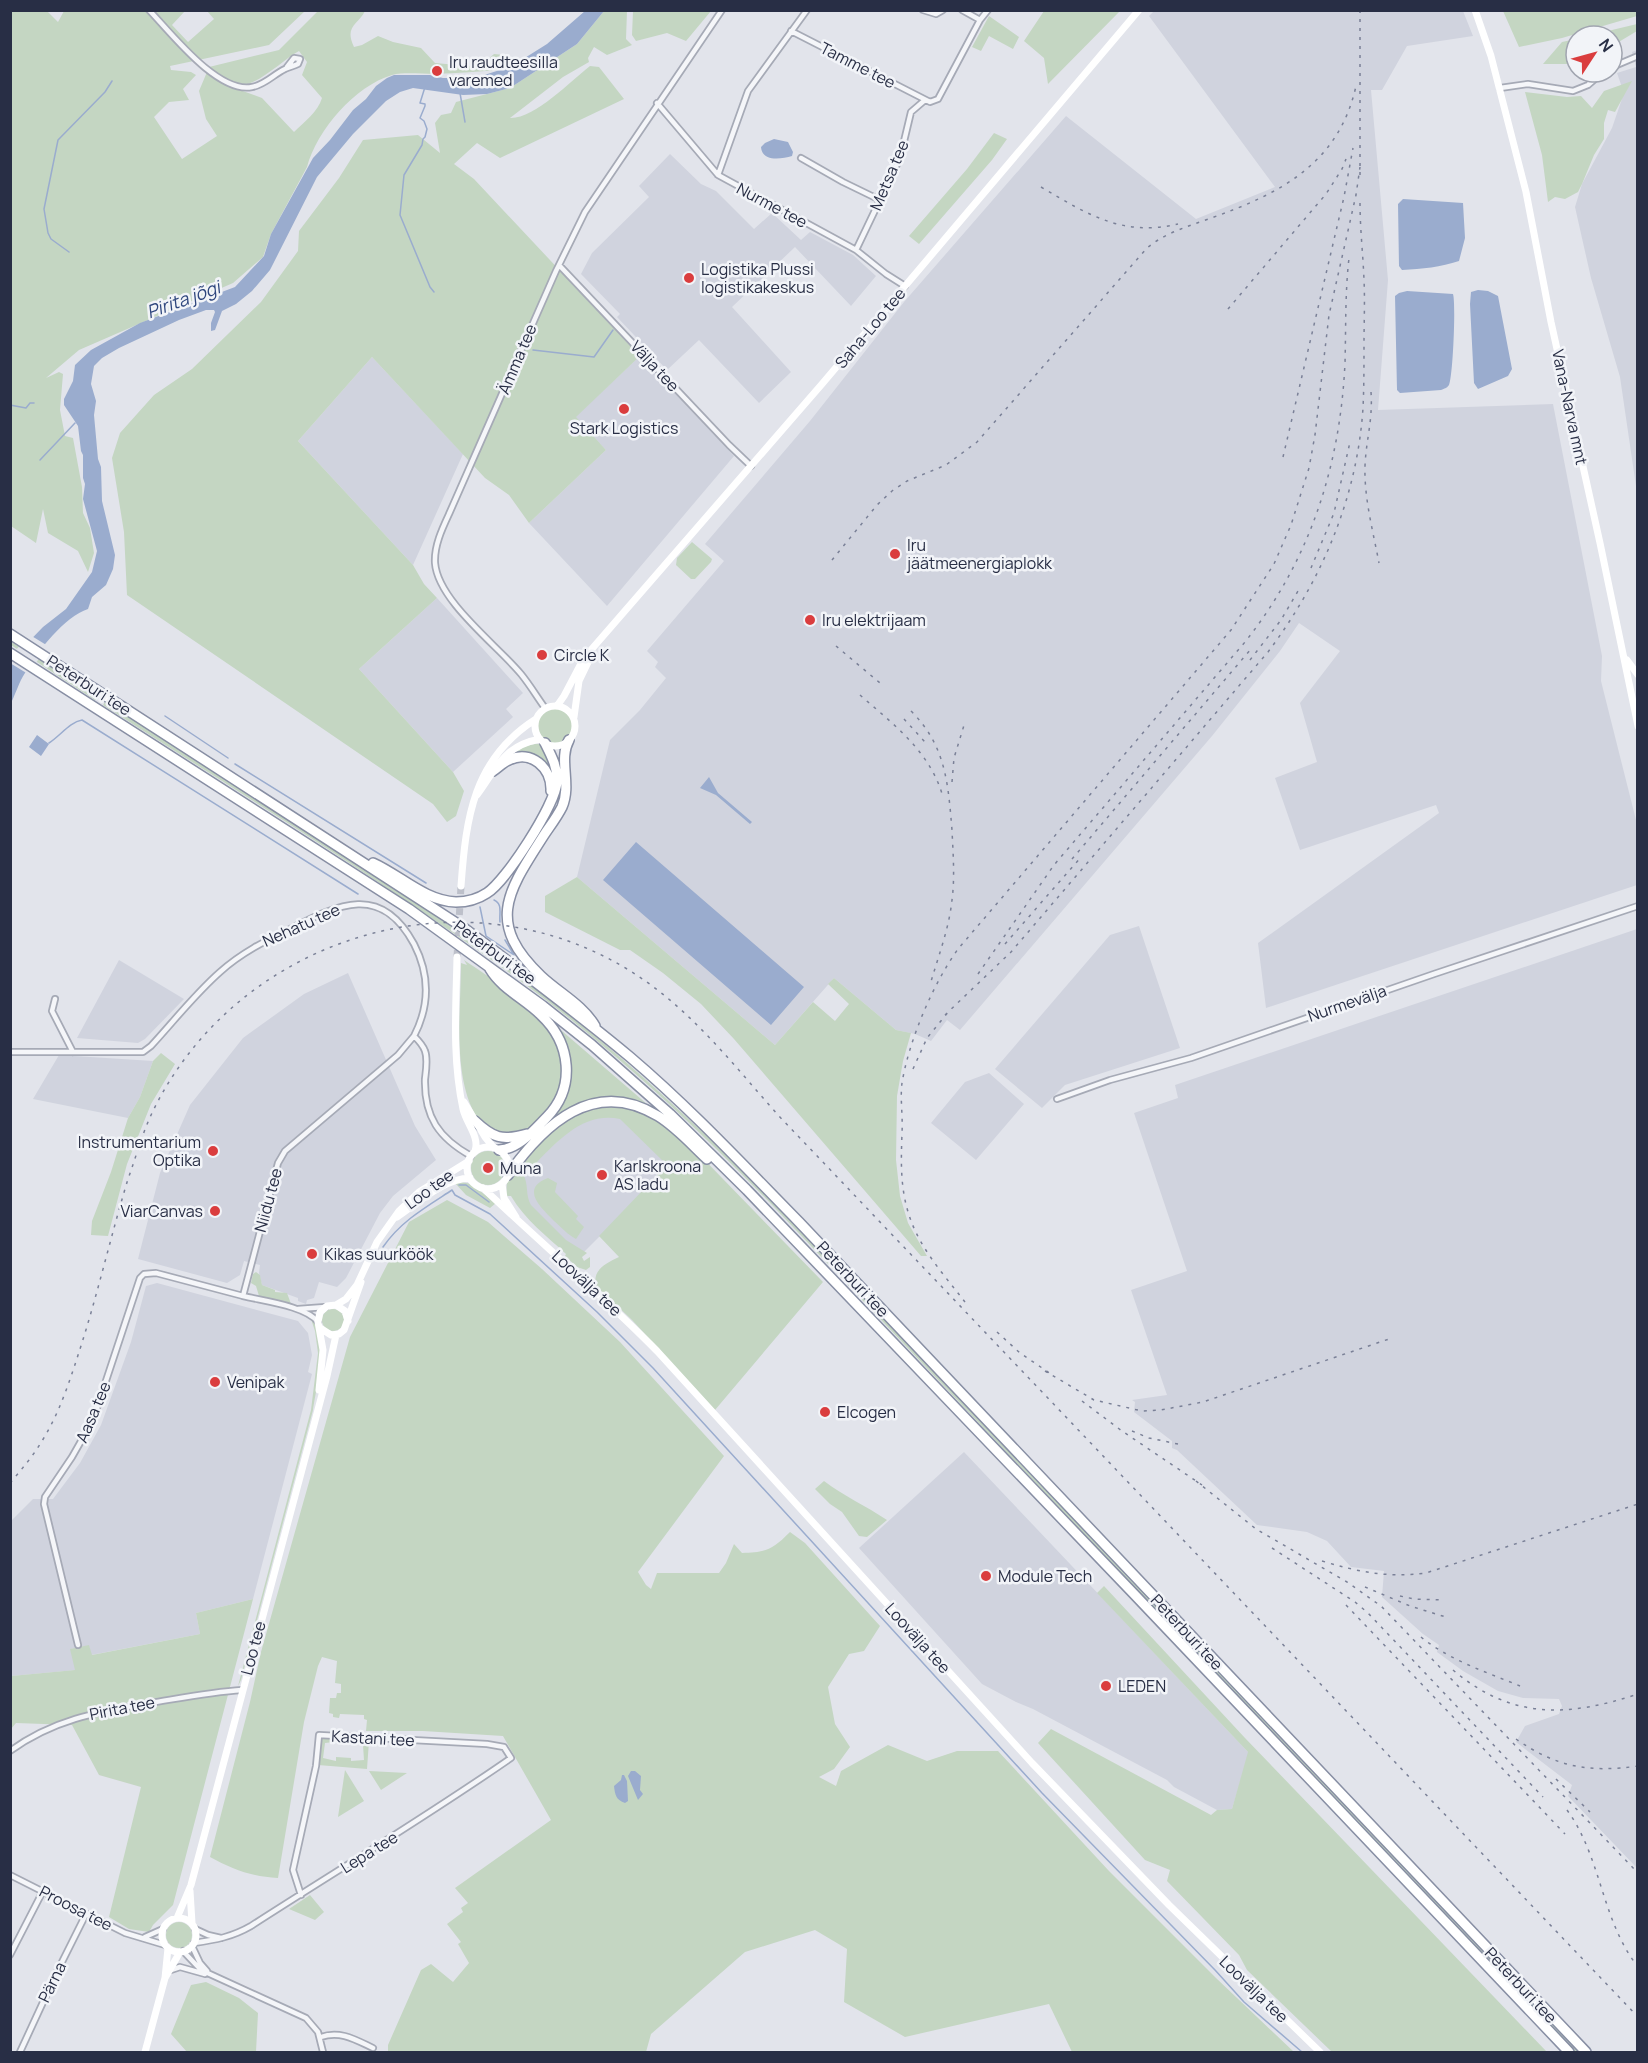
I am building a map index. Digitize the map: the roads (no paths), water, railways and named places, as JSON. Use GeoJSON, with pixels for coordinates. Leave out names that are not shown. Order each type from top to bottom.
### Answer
{"type":"FeatureCollection","features":[{"type":"Feature","properties":{"kind":"highway","name":"Peterburi tee"},"geometry":{"type":"LineString","coordinates":[[12,634],[464,928],[597,1031],[679,1102],[791,1214],[1586,2052]]}},
{"type":"Feature","properties":{"kind":"highway","name":"Peterburi tee"},"geometry":{"type":"LineString","coordinates":[[10,652],[409,909],[543,1006],[670,1114],[747,1190],[1125,1584],[1569,2052]]}},
{"type":"Feature","properties":{"kind":"highway"},"geometry":{"type":"LineString","coordinates":[[569,740],[564,750],[567,786],[562,807],[517,878],[511,892],[508,920],[510,932],[521,954],[546,981],[589,1015],[597,1031]]}},
{"type":"Feature","properties":{"kind":"highway"},"geometry":{"type":"LineString","coordinates":[[349,853],[387,869],[423,892],[441,900],[457,902],[475,899],[488,893],[499,883],[551,803],[557,784],[557,775],[553,760],[542,741]]}},
{"type":"Feature","properties":{"kind":"highway"},"geometry":{"type":"LineString","coordinates":[[493,771],[508,760],[517,757],[534,759],[543,765],[549,775],[552,784],[551,803]]}},
{"type":"Feature","properties":{"kind":"highway"},"geometry":{"type":"LineString","coordinates":[[487,965],[497,980],[533,1007],[552,1026],[562,1044],[567,1060],[566,1083],[557,1104],[548,1116],[514,1147],[497,1149]]}},
{"type":"Feature","properties":{"kind":"highway"},"geometry":{"type":"LineString","coordinates":[[508,1175],[531,1146],[563,1117],[588,1104],[613,1101],[642,1108],[672,1125],[728,1179],[747,1190]]}},
{"type":"Feature","properties":{"kind":"highway"},"geometry":{"type":"LineString","coordinates":[[475,1121],[494,1136],[504,1138],[529,1134]]}},
{"type":"Feature","properties":{"kind":"street"},"geometry":{"type":"LineString","coordinates":[[149,10],[200,63],[228,83],[254,87],[287,68]]}},
{"type":"Feature","properties":{"kind":"street","name":"Ämma tee"},"geometry":{"type":"LineString","coordinates":[[545,708],[523,676],[453,602],[440,584],[435,565],[435,552],[449,514],[559,264],[585,212],[722,10]]}},
{"type":"Feature","properties":{"kind":"street"},"geometry":{"type":"LineString","coordinates":[[718,175],[747,91],[807,10]]}},
{"type":"Feature","properties":{"kind":"street"},"geometry":{"type":"LineString","coordinates":[[923,10],[936,14],[943,10]]}},
{"type":"Feature","properties":{"kind":"street"},"geometry":{"type":"LineString","coordinates":[[962,10],[980,20]]}},
{"type":"Feature","properties":{"kind":"street","name":"Metsa tee"},"geometry":{"type":"LineString","coordinates":[[856,250],[900,158],[911,112],[925,100],[930,102],[938,99],[980,20],[988,10]]}},
{"type":"Feature","properties":{"kind":"street","name":"Saha-Loo tee"},"geometry":{"type":"LineString","coordinates":[[557,706],[584,658],[751,466],[1139,10]]}},
{"type":"Feature","properties":{"kind":"street","name":"Vana-Narva mnt"},"geometry":{"type":"LineString","coordinates":[[1475,10],[1500,88],[1526,192],[1551,322],[1624,654],[1635,692],[1638,726]]}},
{"type":"Feature","properties":{"kind":"street","name":"Tamme tee"},"geometry":{"type":"LineString","coordinates":[[791,31],[925,100]]}},
{"type":"Feature","properties":{"kind":"street"},"geometry":{"type":"LineString","coordinates":[[1624,62],[1638,56]]}},
{"type":"Feature","properties":{"kind":"street"},"geometry":{"type":"LineString","coordinates":[[1500,88],[1528,84],[1574,91],[1589,84]]}},
{"type":"Feature","properties":{"kind":"street","name":"Nurme tee"},"geometry":{"type":"LineString","coordinates":[[657,103],[718,175],[856,250],[905,286]]}},
{"type":"Feature","properties":{"kind":"street"},"geometry":{"type":"LineString","coordinates":[[801,158],[880,200]]}},
{"type":"Feature","properties":{"kind":"street","name":"Välja tee"},"geometry":{"type":"LineString","coordinates":[[559,264],[751,466]]}},
{"type":"Feature","properties":{"kind":"street","name":"Saha-Loo tee"},"geometry":{"type":"LineString","coordinates":[[573,718],[579,681],[598,644]]}},
{"type":"Feature","properties":{"kind":"street"},"geometry":{"type":"LineString","coordinates":[[1624,654],[1638,675]]}},
{"type":"Feature","properties":{"kind":"street"},"geometry":{"type":"LineString","coordinates":[[461,886],[463,860],[476,797],[479,783],[495,755],[517,733],[536,719],[545,708],[557,706],[567,710],[573,718],[574,730],[569,740],[557,746],[542,741],[525,742],[514,748],[506,754],[476,797]]}},
{"type":"Feature","properties":{"kind":"street"},"geometry":{"type":"LineString","coordinates":[[536,719],[536,730],[542,741]]}},
{"type":"Feature","properties":{"kind":"street","name":"Nehatu tee"},"geometry":{"type":"LineString","coordinates":[[10,1052],[143,1052],[211,980],[244,953],[324,912],[348,904],[370,905],[394,916],[406,930],[418,952],[426,975],[427,998],[421,1022],[414,1036]]}},
{"type":"Feature","properties":{"kind":"street","name":"Nurmevälja"},"geometry":{"type":"LineString","coordinates":[[1057,1100],[1110,1080],[1191,1058],[1638,906]]}},
{"type":"Feature","properties":{"kind":"street"},"geometry":{"type":"LineString","coordinates":[[457,957],[456,1066],[463,1110],[477,1141],[467,1167],[470,1178],[483,1188],[496,1187],[502,1184],[508,1175],[507,1158],[475,1121],[461,1097]]}},
{"type":"Feature","properties":{"kind":"street"},"geometry":{"type":"LineString","coordinates":[[55,999],[52,1011],[73,1052]]}},
{"type":"Feature","properties":{"kind":"street"},"geometry":{"type":"LineString","coordinates":[[414,1036],[425,1050],[425,1098],[430,1118],[444,1137],[472,1156]]}},
{"type":"Feature","properties":{"kind":"street","name":"Niidu tee"},"geometry":{"type":"LineString","coordinates":[[243,1296],[280,1157],[398,1055],[414,1036]]}},
{"type":"Feature","properties":{"kind":"street"},"geometry":{"type":"LineString","coordinates":[[472,1156],[487,1147],[497,1149]]}},
{"type":"Feature","properties":{"kind":"street","name":"Loo tee"},"geometry":{"type":"LineString","coordinates":[[336,1305],[346,1299],[357,1285],[376,1242],[399,1210],[419,1192],[472,1156]]}},
{"type":"Feature","properties":{"kind":"street","name":"Loo tee"},"geometry":{"type":"LineString","coordinates":[[392,1220],[456,1180],[470,1178]]}},
{"type":"Feature","properties":{"kind":"street","name":"Loovälja tee"},"geometry":{"type":"LineString","coordinates":[[502,1184],[504,1198],[519,1222]]}},
{"type":"Feature","properties":{"kind":"street","name":"Loovälja tee"},"geometry":{"type":"LineString","coordinates":[[483,1188],[507,1213],[623,1316],[657,1351],[1032,1763],[1169,1905],[1320,2052]]}},
{"type":"Feature","properties":{"kind":"street","name":"Loo tee"},"geometry":{"type":"LineString","coordinates":[[177,1918],[191,1885],[336,1335],[344,1330],[348,1322],[364,1271]]}},
{"type":"Feature","properties":{"kind":"street","name":"Aasa tee"},"geometry":{"type":"LineString","coordinates":[[78,1645],[44,1504],[45,1497],[93,1420],[140,1278],[144,1274],[156,1273],[243,1296]]}},
{"type":"Feature","properties":{"kind":"street"},"geometry":{"type":"LineString","coordinates":[[243,1296],[296,1309],[313,1317],[327,1334],[336,1335]]}},
{"type":"Feature","properties":{"kind":"street"},"geometry":{"type":"LineString","coordinates":[[296,1309],[336,1305],[345,1311],[348,1322]]}},
{"type":"Feature","properties":{"kind":"street","name":"Loo tee"},"geometry":{"type":"LineString","coordinates":[[317,1411],[323,1350],[319,1315],[325,1307]]}},
{"type":"Feature","properties":{"kind":"street","name":"Pirita tee"},"geometry":{"type":"LineString","coordinates":[[10,1751],[46,1729],[80,1716],[190,1696],[242,1690]]}},
{"type":"Feature","properties":{"kind":"street","name":"Kastani tee"},"geometry":{"type":"LineString","coordinates":[[301,1895],[293,1870],[320,1735],[501,1746],[511,1758]]}},
{"type":"Feature","properties":{"kind":"street","name":"Lepa tee"},"geometry":{"type":"LineString","coordinates":[[193,1945],[243,1931],[430,1814],[511,1758]]}},
{"type":"Feature","properties":{"kind":"street","name":"Proosa tee"},"geometry":{"type":"LineString","coordinates":[[10,1875],[125,1933],[167,1946]]}},
{"type":"Feature","properties":{"kind":"street","name":"Loo tee"},"geometry":{"type":"LineString","coordinates":[[191,1885],[190,1909],[193,1926]]}},
{"type":"Feature","properties":{"kind":"street"},"geometry":{"type":"LineString","coordinates":[[10,1954],[43,1891]]}},
{"type":"Feature","properties":{"kind":"street","name":"Pärna"},"geometry":{"type":"LineString","coordinates":[[20,2052],[86,1914]]}},
{"type":"Feature","properties":{"kind":"street"},"geometry":{"type":"LineString","coordinates":[[142,1937],[154,1935],[167,1923],[177,1918],[185,1919],[208,1935],[224,1938]]}},
{"type":"Feature","properties":{"kind":"street"},"geometry":{"type":"LineString","coordinates":[[193,1926],[196,1936],[193,1945],[200,1963],[211,1975]]}},
{"type":"Feature","properties":{"kind":"street"},"geometry":{"type":"LineString","coordinates":[[145,2052],[165,1978],[167,1946],[162,1937],[163,1929]]}},
{"type":"Feature","properties":{"kind":"street"},"geometry":{"type":"LineString","coordinates":[[165,1978],[181,1952],[193,1945]]}},
{"type":"Feature","properties":{"kind":"street"},"geometry":{"type":"LineString","coordinates":[[167,1946],[181,1952],[197,1967],[211,1975],[306,2018],[316,2027],[321,2037],[323,2052]]}},
{"type":"Feature","properties":{"kind":"street"},"geometry":{"type":"LineString","coordinates":[[171,1970],[180,1967],[211,1975]]}},
{"type":"Feature","properties":{"kind":"street"},"geometry":{"type":"LineString","coordinates":[[321,2037],[334,2034],[344,2035],[373,2048]]}},
{"type":"Feature","properties":{"kind":"water"},"geometry":{"type":"Polygon","coordinates":[[[585,11],[604,11],[577,44],[510,88],[487,94],[463,95],[413,88],[400,92],[386,101],[353,134],[317,177],[270,270],[252,291],[236,304],[222,311],[215,330],[211,331],[215,312],[206,310],[119,348],[102,358],[94,366],[91,384],[96,401],[94,415],[98,459],[101,467],[102,501],[115,555],[113,569],[106,585],[92,597],[88,609],[61,627],[37,655],[23,676],[11,703],[11,660],[43,627],[66,609],[92,572],[97,551],[83,499],[85,484],[78,426],[64,405],[64,399],[73,381],[75,365],[91,350],[140,323],[235,287],[264,256],[271,234],[313,158],[353,110],[387,78],[394,75],[430,75],[443,78],[475,78],[512,66],[547,44],[585,11]]]}},
{"type":"Feature","properties":{"kind":"water"},"geometry":{"type":"Polygon","coordinates":[[[774,139],[788,142],[793,152],[792,156],[778,158],[765,155],[761,147],[774,139]]]}},
{"type":"Feature","properties":{"kind":"water"},"geometry":{"type":"Polygon","coordinates":[[[1403,199],[1463,203],[1465,238],[1459,261],[1402,270],[1399,266],[1398,204],[1403,199]]]}},
{"type":"Feature","properties":{"kind":"water"},"geometry":{"type":"Polygon","coordinates":[[[1407,291],[1453,294],[1453,355],[1450,379],[1449,385],[1441,390],[1400,393],[1397,390],[1395,296],[1407,291]]]}},
{"type":"Feature","properties":{"kind":"water"},"geometry":{"type":"Polygon","coordinates":[[[1488,291],[1498,296],[1512,369],[1508,376],[1478,389],[1474,383],[1470,304],[1471,292],[1488,291]]]}},
{"type":"Feature","properties":{"kind":"water"},"geometry":{"type":"Polygon","coordinates":[[[37,735],[49,744],[41,756],[29,747],[37,735]]]}},
{"type":"Feature","properties":{"kind":"water"},"geometry":{"type":"Polygon","coordinates":[[[709,777],[718,793],[752,822],[750,824],[716,795],[700,788],[709,777]]]}},
{"type":"Feature","properties":{"kind":"water"},"geometry":{"type":"Polygon","coordinates":[[[636,842],[804,987],[771,1025],[603,880],[636,842]]]}},
{"type":"Feature","properties":{"kind":"water"},"geometry":{"type":"Polygon","coordinates":[[[631,1771],[641,1776],[640,1790],[643,1794],[638,1800],[628,1776],[631,1771]]]}},
{"type":"Feature","properties":{"kind":"water"},"geometry":{"type":"Polygon","coordinates":[[[622,1775],[627,1781],[628,1801],[625,1803],[617,1797],[614,1786],[621,1780],[622,1775]]]}},
{"type":"Feature","properties":{"kind":"waterway"},"geometry":{"type":"LineString","coordinates":[[69,252],[51,239],[44,209],[58,140],[105,92],[112,81]]}},
{"type":"Feature","properties":{"kind":"waterway"},"geometry":{"type":"LineString","coordinates":[[425,87],[420,103],[425,106],[420,118],[427,129],[422,145],[404,175],[400,215],[434,292]]}},
{"type":"Feature","properties":{"kind":"waterway"},"geometry":{"type":"LineString","coordinates":[[460,93],[465,122]]}},
{"type":"Feature","properties":{"kind":"waterway"},"geometry":{"type":"LineString","coordinates":[[533,350],[594,357],[613,330]]}},
{"type":"Feature","properties":{"kind":"waterway"},"geometry":{"type":"LineString","coordinates":[[10,405],[26,408],[30,403],[34,403]]}},
{"type":"Feature","properties":{"kind":"waterway"},"geometry":{"type":"LineString","coordinates":[[40,460],[75,423]]}},
{"type":"Feature","properties":{"kind":"waterway"},"geometry":{"type":"LineString","coordinates":[[165,716],[228,758]]}},
{"type":"Feature","properties":{"kind":"waterway"},"geometry":{"type":"LineString","coordinates":[[49,743],[69,726],[82,720],[358,894]]}},
{"type":"Feature","properties":{"kind":"waterway"},"geometry":{"type":"LineString","coordinates":[[235,764],[426,883]]}},
{"type":"Feature","properties":{"kind":"waterway"},"geometry":{"type":"LineString","coordinates":[[494,900],[500,906],[500,922]]}},
{"type":"Feature","properties":{"kind":"waterway"},"geometry":{"type":"LineString","coordinates":[[480,907],[486,936],[514,955],[505,940]]}},
{"type":"Feature","properties":{"kind":"waterway"},"geometry":{"type":"LineString","coordinates":[[459,1185],[466,1185],[489,1202]]}},
{"type":"Feature","properties":{"kind":"waterway"},"geometry":{"type":"LineString","coordinates":[[383,1247],[406,1222],[452,1190],[455,1195],[490,1214],[597,1312],[653,1368],[1042,1793],[1244,2002],[1302,2052]]}},
{"type":"Feature","properties":{"kind":"tunnel"},"geometry":{"type":"LineString","coordinates":[[457,957],[461,886]]}},
{"type":"Feature","properties":{"kind":"railway"},"geometry":{"type":"LineString","coordinates":[[1360,10],[1360,175]]}},
{"type":"Feature","properties":{"kind":"railway"},"geometry":{"type":"LineString","coordinates":[[832,560],[877,505],[892,491],[907,481],[946,465],[977,442],[1154,242],[1239,208],[1284,185],[1304,171],[1336,136],[1348,113],[1356,86]]}},
{"type":"Feature","properties":{"kind":"railway"},"geometry":{"type":"LineString","coordinates":[[1283,457],[1344,197],[1353,148]]}},
{"type":"Feature","properties":{"kind":"railway"},"geometry":{"type":"LineString","coordinates":[[1228,309],[1326,194],[1346,159]]}},
{"type":"Feature","properties":{"kind":"railway"},"geometry":{"type":"LineString","coordinates":[[965,1302],[920,1241],[904,1197],[901,1165],[901,1089],[905,1066],[916,1031],[931,995],[958,949],[1231,630],[1274,564],[1291,525],[1309,468],[1329,315],[1356,195],[1360,167]]}},
{"type":"Feature","properties":{"kind":"railway"},"geometry":{"type":"LineString","coordinates":[[1041,187],[1090,214],[1122,225],[1139,228],[1178,224]]}},
{"type":"Feature","properties":{"kind":"railway"},"geometry":{"type":"LineString","coordinates":[[945,1015],[1011,952],[1268,652],[1305,596],[1320,567],[1345,506],[1359,441],[1363,400],[1364,304],[1360,202]]}},
{"type":"Feature","properties":{"kind":"railway"},"geometry":{"type":"LineString","coordinates":[[978,974],[1054,865],[1245,642],[1268,611],[1287,578],[1318,511],[1336,439],[1345,363],[1349,258]]}},
{"type":"Feature","properties":{"kind":"railway"},"geometry":{"type":"LineString","coordinates":[[1371,392],[1365,478],[1369,515],[1379,563]]}},
{"type":"Feature","properties":{"kind":"railway"},"geometry":{"type":"LineString","coordinates":[[1311,568],[1334,513],[1350,442]]}},
{"type":"Feature","properties":{"kind":"railway"},"geometry":{"type":"LineString","coordinates":[[1250,660],[1281,620],[1298,591]]}},
{"type":"Feature","properties":{"kind":"railway"},"geometry":{"type":"LineString","coordinates":[[836,646],[880,683]]}},
{"type":"Feature","properties":{"kind":"railway"},"geometry":{"type":"LineString","coordinates":[[1072,859],[1251,649]]}},
{"type":"Feature","properties":{"kind":"railway"},"geometry":{"type":"LineString","coordinates":[[860,695],[898,728],[920,752],[937,781],[943,797]]}},
{"type":"Feature","properties":{"kind":"railway"},"geometry":{"type":"LineString","coordinates":[[911,711],[932,738],[943,766],[952,830],[954,874],[951,911],[930,985]]}},
{"type":"Feature","properties":{"kind":"railway"},"geometry":{"type":"LineString","coordinates":[[904,719],[925,742]]}},
{"type":"Feature","properties":{"kind":"railway"},"geometry":{"type":"LineString","coordinates":[[952,782],[954,758],[965,722]]}},
{"type":"Feature","properties":{"kind":"railway"},"geometry":{"type":"LineString","coordinates":[[1005,944],[1082,856]]}},
{"type":"Feature","properties":{"kind":"railway"},"geometry":{"type":"LineString","coordinates":[[10,1483],[42,1441],[64,1396],[87,1328],[128,1179],[152,1113],[189,1053],[237,1003],[293,965],[356,938],[422,924],[490,924],[557,937],[622,966],[667,997],[687,1015],[778,1115],[1638,2017]]}},
{"type":"Feature","properties":{"kind":"railway"},"geometry":{"type":"LineString","coordinates":[[913,1069],[927,1038],[949,1011]]}},
{"type":"Feature","properties":{"kind":"railway"},"geometry":{"type":"LineString","coordinates":[[997,1332],[1020,1353],[1051,1374]]}},
{"type":"Feature","properties":{"kind":"railway"},"geometry":{"type":"LineString","coordinates":[[1045,1371],[1094,1400],[1142,1411],[1161,1410],[1203,1402],[1389,1339]]}},
{"type":"Feature","properties":{"kind":"railway"},"geometry":{"type":"LineString","coordinates":[[1082,1401],[1202,1485]]}},
{"type":"Feature","properties":{"kind":"railway"},"geometry":{"type":"LineString","coordinates":[[1132,1431],[1149,1438],[1178,1444]]}},
{"type":"Feature","properties":{"kind":"railway"},"geometry":{"type":"LineString","coordinates":[[1196,1481],[1256,1529],[1347,1582],[1381,1606],[1638,1873]]}},
{"type":"Feature","properties":{"kind":"railway"},"geometry":{"type":"LineString","coordinates":[[1322,1561],[1373,1573],[1398,1575],[1426,1573],[1638,1504]]}},
{"type":"Feature","properties":{"kind":"railway"},"geometry":{"type":"LineString","coordinates":[[1272,1548],[1355,1602],[1368,1613],[1543,1797]]}},
{"type":"Feature","properties":{"kind":"railway"},"geometry":{"type":"LineString","coordinates":[[1365,1587],[1410,1606],[1449,1618]]}},
{"type":"Feature","properties":{"kind":"railway"},"geometry":{"type":"LineString","coordinates":[[1400,1596],[1443,1600]]}},
{"type":"Feature","properties":{"kind":"railway"},"geometry":{"type":"LineString","coordinates":[[1346,1605],[1565,1834]]}},
{"type":"Feature","properties":{"kind":"railway"},"geometry":{"type":"LineString","coordinates":[[1421,1637],[1456,1659],[1520,1686]]}},
{"type":"Feature","properties":{"kind":"railway"},"geometry":{"type":"LineString","coordinates":[[1453,1670],[1497,1698],[1519,1706],[1541,1709],[1564,1710],[1588,1707],[1638,1694]]}},
{"type":"Feature","properties":{"kind":"railway"},"geometry":{"type":"LineString","coordinates":[[1516,1739],[1545,1756],[1574,1766],[1604,1769],[1638,1766]]}},
{"type":"Feature","properties":{"kind":"railway"},"geometry":{"type":"LineString","coordinates":[[1556,1779],[1590,1812]]}},
{"type":"Feature","properties":{"kind":"railway"},"geometry":{"type":"LineString","coordinates":[[1567,1810],[1588,1848],[1616,1929],[1638,1967]]}},
{"type":"Feature","properties":{"kind":"place","name":"Iru raudteesilla varemed"},"geometry":{"type":"Point","coordinates":[437,71]}},
{"type":"Feature","properties":{"kind":"place","name":"Logistika Plussi logistikakeskus"},"geometry":{"type":"Point","coordinates":[689,278]}},
{"type":"Feature","properties":{"kind":"place","name":"Stark Logistics"},"geometry":{"type":"Point","coordinates":[624,409]}},
{"type":"Feature","properties":{"kind":"place","name":"Iru jäätmeenergiaplokk"},"geometry":{"type":"Point","coordinates":[895,554]}},
{"type":"Feature","properties":{"kind":"place","name":"Iru elektrijaam"},"geometry":{"type":"Point","coordinates":[810,620]}},
{"type":"Feature","properties":{"kind":"place","name":"Circle K"},"geometry":{"type":"Point","coordinates":[542,655]}},
{"type":"Feature","properties":{"kind":"place","name":"Instrumentarium Optika"},"geometry":{"type":"Point","coordinates":[213,1151]}},
{"type":"Feature","properties":{"kind":"place","name":"Muna"},"geometry":{"type":"Point","coordinates":[488,1168]}},
{"type":"Feature","properties":{"kind":"place","name":"Karlskroona AS ladu"},"geometry":{"type":"Point","coordinates":[602,1175]}},
{"type":"Feature","properties":{"kind":"place","name":"ViarCanvas"},"geometry":{"type":"Point","coordinates":[215,1211]}},
{"type":"Feature","properties":{"kind":"place","name":"Kikas suurköök"},"geometry":{"type":"Point","coordinates":[312,1254]}},
{"type":"Feature","properties":{"kind":"place","name":"Venipak"},"geometry":{"type":"Point","coordinates":[215,1382]}},
{"type":"Feature","properties":{"kind":"place","name":"Elcogen"},"geometry":{"type":"Point","coordinates":[825,1412]}},
{"type":"Feature","properties":{"kind":"place","name":"Module Tech"},"geometry":{"type":"Point","coordinates":[986,1576]}},
{"type":"Feature","properties":{"kind":"place","name":"LEDEN"},"geometry":{"type":"Point","coordinates":[1106,1686]}},
{"type":"Feature","properties":{"kind":"water label","name":"Pirita jõgi"},"geometry":{"type":"Point","coordinates":[183,299]}}]}
